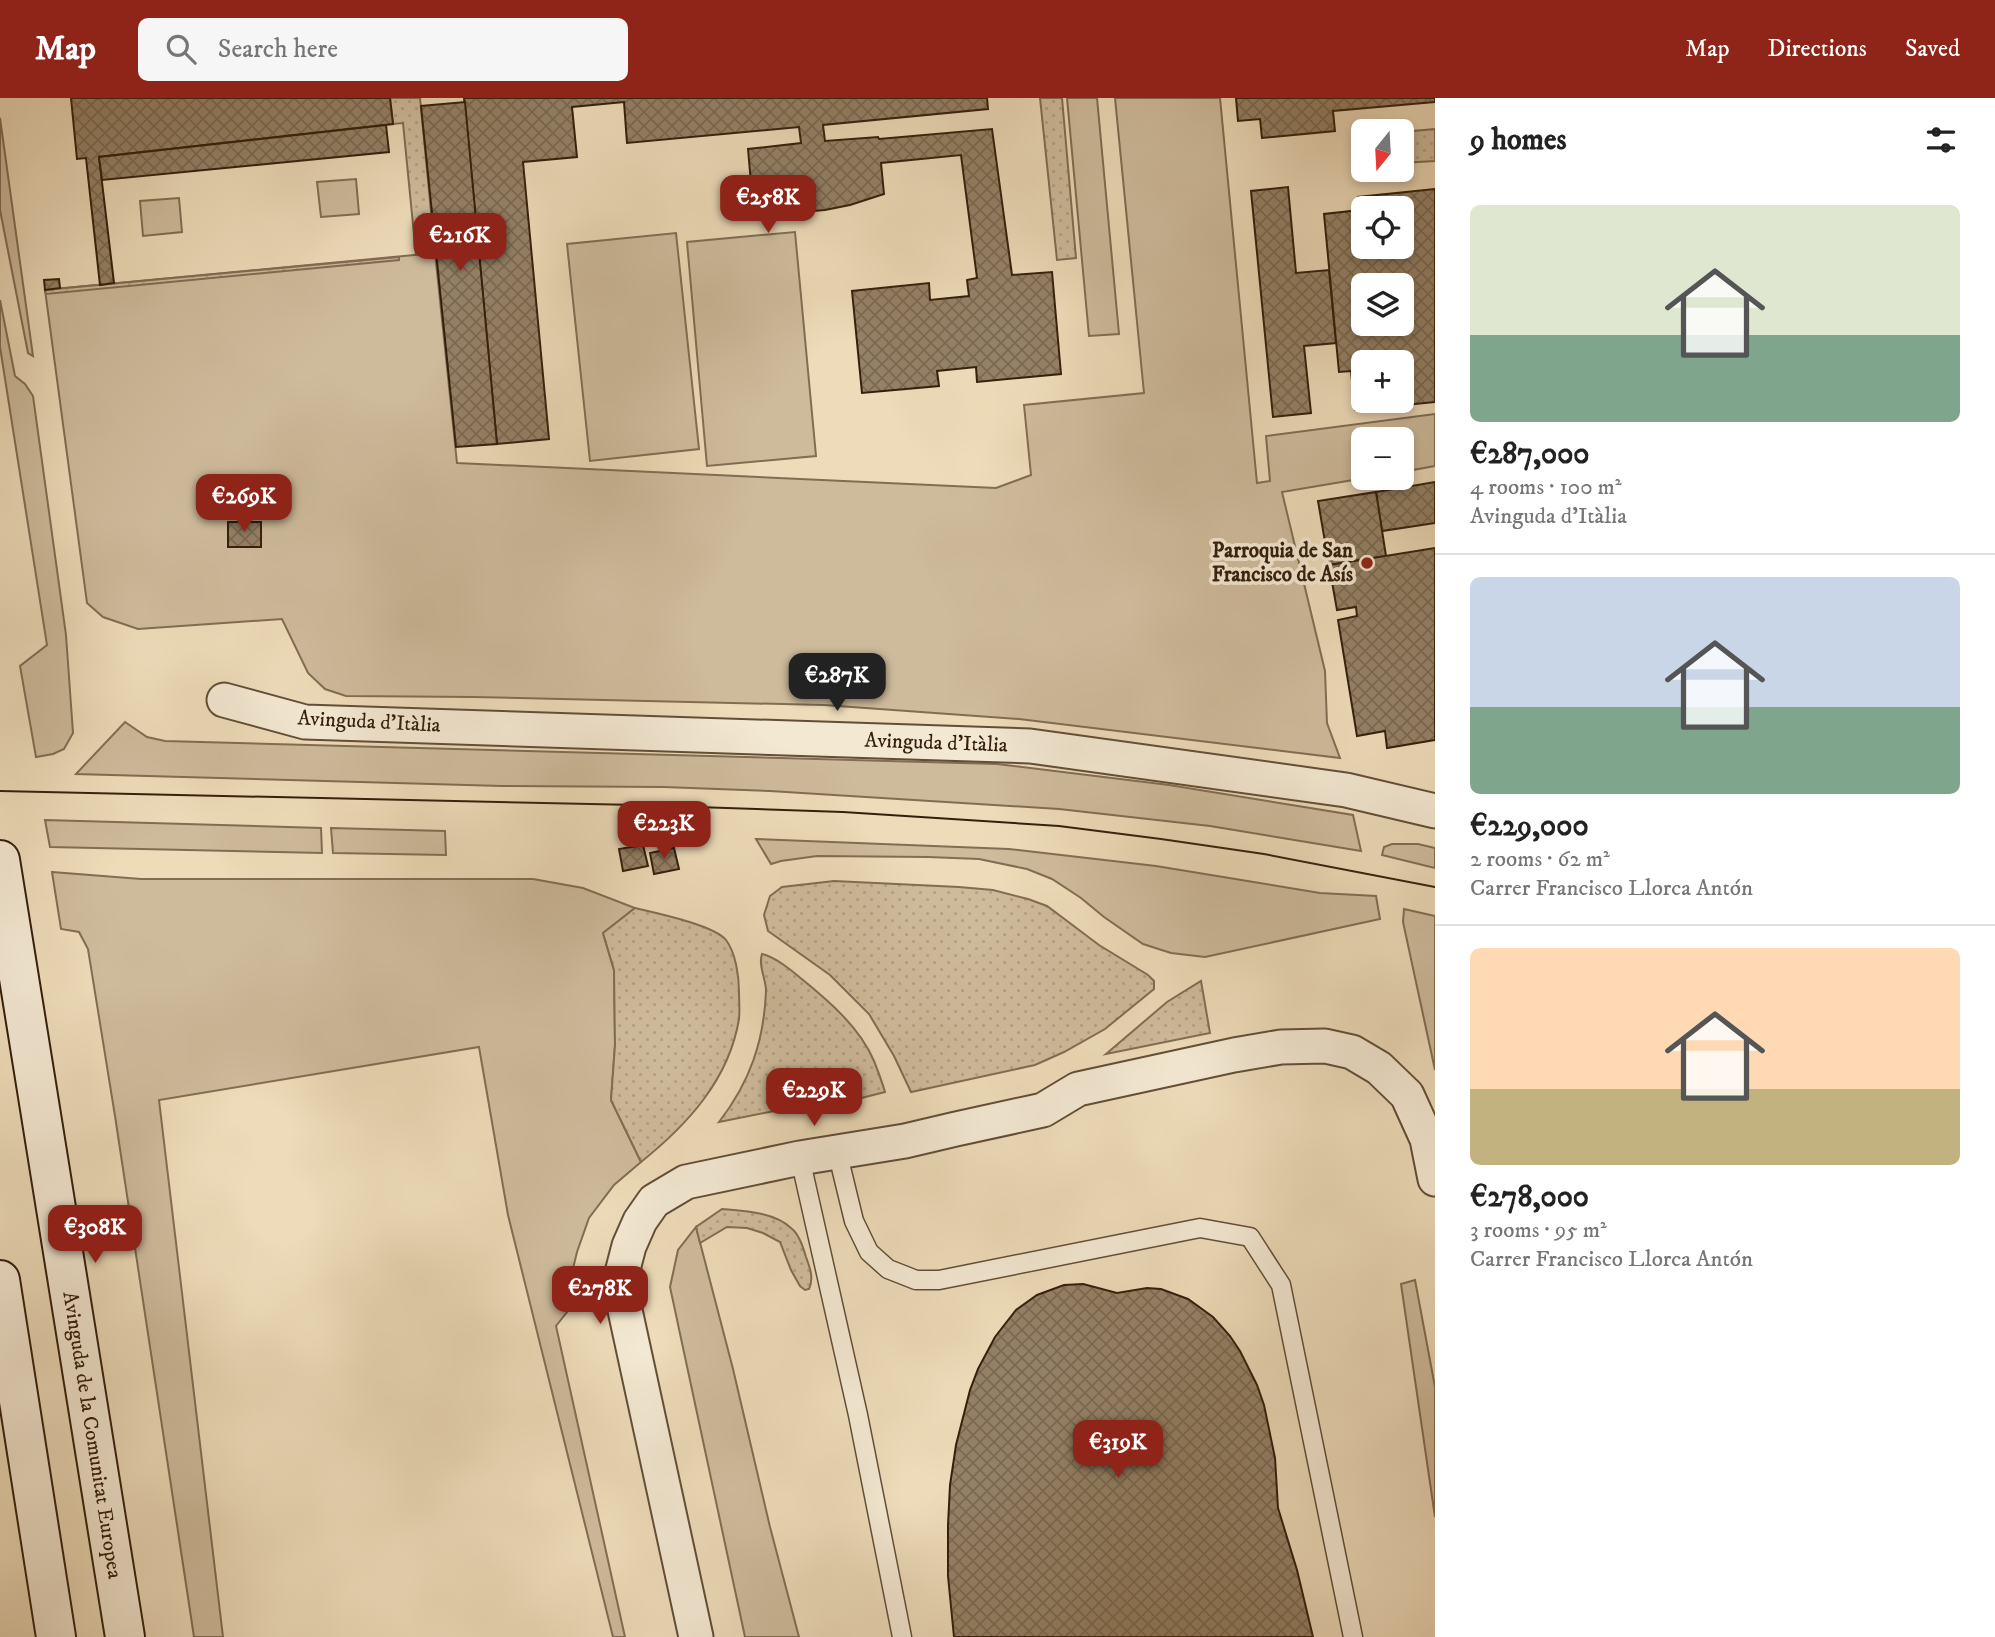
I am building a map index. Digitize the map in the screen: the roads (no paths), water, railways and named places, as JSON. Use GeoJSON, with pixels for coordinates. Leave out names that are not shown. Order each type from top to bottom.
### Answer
{"type":"FeatureCollection","features":[{"type":"Feature","properties":{"kind":"main road","name":"Avinguda de la Comunitat Europea"},"geometry":{"type":"LineString","coordinates":[[0,860],[125,1637]]}},
{"type":"Feature","properties":{"kind":"main road"},"geometry":{"type":"LineString","coordinates":[[0,1280],[56,1637]]}},
{"type":"Feature","properties":{"kind":"street","name":"Avinguda d'Itàlia"},"geometry":{"type":"LineString","coordinates":[[224,700],[306,722],[1030,746],[1346,790],[1435,811]]}},
{"type":"Feature","properties":{"kind":"street"},"geometry":{"type":"LineString","coordinates":[[696,1637],[623,1301],[622,1273],[629,1246],[640,1221],[654,1201],[686,1182],[837,1151],[905,1141],[1044,1110],[1077,1089],[1281,1047],[1325,1046],[1352,1052],[1379,1068],[1407,1095],[1427,1139],[1435,1179]]}},
{"type":"Feature","properties":{"kind":"lane"},"geometry":{"type":"LineString","coordinates":[[837,1151],[854,1221],[869,1252],[888,1269],[916,1280],[939,1280],[1200,1228],[1250,1237],[1282,1285],[1353,1637]]}},
{"type":"Feature","properties":{"kind":"lane"},"geometry":{"type":"LineString","coordinates":[[800,1158],[858,1415],[902,1637]]}},
{"type":"Feature","properties":{"kind":"tram line"},"geometry":{"type":"LineString","coordinates":[[0,791],[637,805],[843,812],[1059,826],[1264,854],[1435,887]]}},
{"type":"Feature","properties":{"kind":"place","name":"Parroquia de San Francisco de Asís"},"geometry":{"type":"Point","coordinates":[1367,563]}}]}
